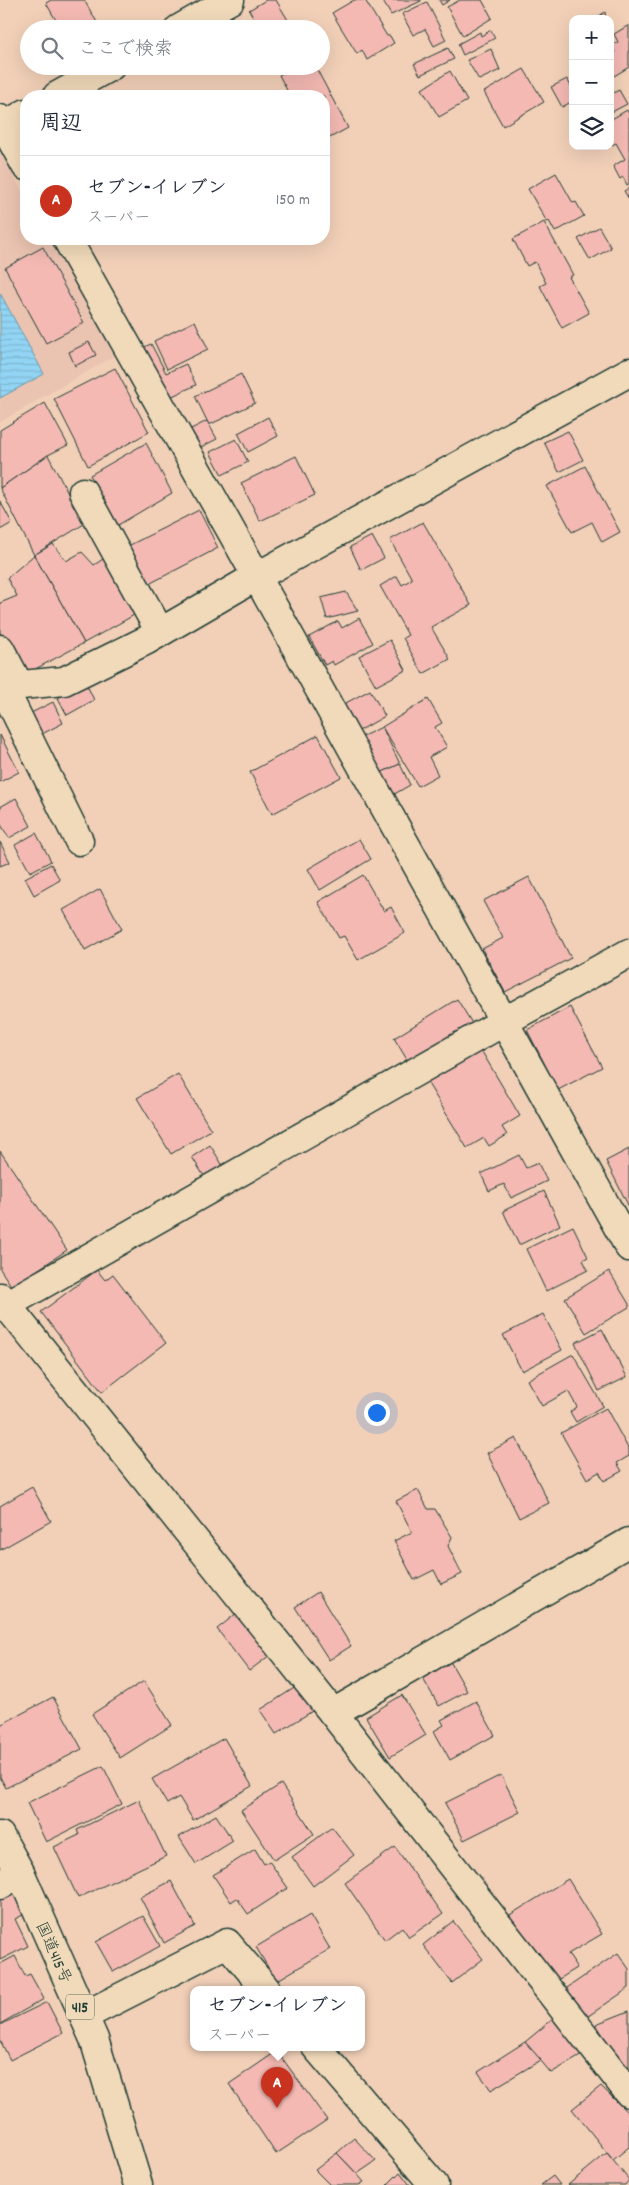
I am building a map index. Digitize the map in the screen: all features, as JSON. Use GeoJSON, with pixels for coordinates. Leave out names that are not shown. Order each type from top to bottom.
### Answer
{"type":"FeatureCollection","features":[{"type":"Feature","properties":{"kind":"main road"},"geometry":{"type":"LineString","coordinates":[[195,20],[230,0]]}},
{"type":"Feature","properties":{"kind":"main road"},"geometry":{"type":"LineString","coordinates":[[68,90],[95,75]]}},
{"type":"Feature","properties":{"kind":"main road"},"geometry":{"type":"LineString","coordinates":[[10,119],[20,148]]}},
{"type":"Feature","properties":{"kind":"main road"},"geometry":{"type":"LineString","coordinates":[[70,245],[258,577],[629,1247]]}},
{"type":"Feature","properties":{"kind":"main road"},"geometry":{"type":"LineString","coordinates":[[8,686],[64,681],[160,632],[629,372]]}},
{"type":"Feature","properties":{"kind":"main road"},"geometry":{"type":"LineString","coordinates":[[83,492],[160,632]]}},
{"type":"Feature","properties":{"kind":"main road"},"geometry":{"type":"LineString","coordinates":[[0,649],[8,686],[79,842]]}},
{"type":"Feature","properties":{"kind":"main road"},"geometry":{"type":"LineString","coordinates":[[629,953],[3,1301],[333,1713],[629,2093]]}},
{"type":"Feature","properties":{"kind":"main road"},"geometry":{"type":"LineString","coordinates":[[333,1713],[629,1542]]}},
{"type":"Feature","properties":{"kind":"main road","name":"国道415号"},"geometry":{"type":"LineString","coordinates":[[0,1836],[10,1878],[84,2016],[94,2039],[138,2185]]}},
{"type":"Feature","properties":{"kind":"main road"},"geometry":{"type":"LineString","coordinates":[[84,2016],[227,1943],[263,1986]]}},
{"type":"Feature","properties":{"kind":"main road"},"geometry":{"type":"LineString","coordinates":[[319,2051],[434,2185]]}},
{"type":"Feature","properties":{"kind":"shaded area"},"geometry":{"type":"Polygon","coordinates":[[[0,152],[20,187],[20,245],[53,245],[116,355],[0,422],[0,152]]]}},
{"type":"Feature","properties":{"kind":"water"},"geometry":{"type":"Polygon","coordinates":[[[0,293],[44,374],[0,398],[0,293]]]}},
{"type":"Feature","properties":{"kind":"building"},"geometry":{"type":"Polygon","coordinates":[[[51,0],[84,0],[96,20],[56,20],[46,3],[51,0]]]}},
{"type":"Feature","properties":{"kind":"building"},"geometry":{"type":"Polygon","coordinates":[[[266,0],[276,0],[288,20],[255,20],[249,10],[266,0]]]}},
{"type":"Feature","properties":{"kind":"building"},"geometry":{"type":"Polygon","coordinates":[[[354,0],[365,0],[387,36],[390,36],[394,43],[367,60],[362,50],[357,54],[332,13],[354,0]]]}},
{"type":"Feature","properties":{"kind":"building"},"geometry":{"type":"Polygon","coordinates":[[[382,0],[421,0],[421,1],[391,15],[382,0]]]}},
{"type":"Feature","properties":{"kind":"building"},"geometry":{"type":"Polygon","coordinates":[[[439,0],[450,0],[442,5],[439,0]]]}},
{"type":"Feature","properties":{"kind":"building"},"geometry":{"type":"Polygon","coordinates":[[[460,0],[482,0],[492,18],[463,36],[447,7],[460,0]]]}},
{"type":"Feature","properties":{"kind":"building"},"geometry":{"type":"Polygon","coordinates":[[[427,2],[446,40],[434,46],[425,29],[413,35],[402,14],[427,2]]]}},
{"type":"Feature","properties":{"kind":"building"},"geometry":{"type":"Polygon","coordinates":[[[629,25],[629,67],[614,76],[614,44],[618,42],[614,34],[629,25]]]}},
{"type":"Feature","properties":{"kind":"building"},"geometry":{"type":"Polygon","coordinates":[[[491,30],[495,38],[463,55],[458,44],[480,32],[481,36],[491,30]]]}},
{"type":"Feature","properties":{"kind":"building"},"geometry":{"type":"Polygon","coordinates":[[[448,48],[454,59],[420,75],[414,64],[448,48]]]}},
{"type":"Feature","properties":{"kind":"building"},"geometry":{"type":"Polygon","coordinates":[[[491,49],[500,70],[479,80],[467,60],[491,49]]]}},
{"type":"Feature","properties":{"kind":"building"},"geometry":{"type":"Polygon","coordinates":[[[524,69],[544,102],[503,126],[484,92],[524,69]]]}},
{"type":"Feature","properties":{"kind":"building"},"geometry":{"type":"Polygon","coordinates":[[[450,71],[467,101],[439,117],[422,89],[450,71]]]}},
{"type":"Feature","properties":{"kind":"building"},"geometry":{"type":"Polygon","coordinates":[[[279,75],[320,75],[328,90],[287,90],[279,75]]]}},
{"type":"Feature","properties":{"kind":"building"},"geometry":{"type":"Polygon","coordinates":[[[567,79],[569,83],[569,103],[562,107],[551,87],[567,79]]]}},
{"type":"Feature","properties":{"kind":"building"},"geometry":{"type":"Polygon","coordinates":[[[619,90],[627,104],[614,111],[614,105],[614,93],[619,90]]]}},
{"type":"Feature","properties":{"kind":"building"},"geometry":{"type":"Polygon","coordinates":[[[330,94],[348,128],[330,138],[330,94]]]}},
{"type":"Feature","properties":{"kind":"building"},"geometry":{"type":"Polygon","coordinates":[[[627,110],[629,114],[629,184],[627,185],[623,177],[620,179],[613,166],[625,159],[616,143],[614,144],[614,118],[627,110]]]}},
{"type":"Feature","properties":{"kind":"building"},"geometry":{"type":"Polygon","coordinates":[[[556,173],[573,203],[576,202],[584,216],[555,232],[528,189],[556,173]]]}},
{"type":"Feature","properties":{"kind":"building"},"geometry":{"type":"Polygon","coordinates":[[[629,188],[629,199],[624,191],[629,188]]]}},
{"type":"Feature","properties":{"kind":"building"},"geometry":{"type":"Polygon","coordinates":[[[544,222],[573,275],[569,277],[589,313],[562,328],[540,286],[546,283],[535,262],[527,266],[513,239],[544,222]]]}},
{"type":"Feature","properties":{"kind":"building"},"geometry":{"type":"Polygon","coordinates":[[[599,227],[611,248],[590,260],[578,239],[599,227]]]}},
{"type":"Feature","properties":{"kind":"building"},"geometry":{"type":"Polygon","coordinates":[[[43,247],[84,323],[46,343],[5,268],[43,247]]]}},
{"type":"Feature","properties":{"kind":"building"},"geometry":{"type":"Polygon","coordinates":[[[195,321],[208,349],[167,369],[154,341],[195,321]]]}},
{"type":"Feature","properties":{"kind":"building"},"geometry":{"type":"Polygon","coordinates":[[[89,342],[96,355],[75,366],[69,352],[89,342]]]}},
{"type":"Feature","properties":{"kind":"building"},"geometry":{"type":"Polygon","coordinates":[[[151,344],[166,373],[186,364],[196,385],[166,399],[142,348],[151,344]]]}},
{"type":"Feature","properties":{"kind":"building"},"geometry":{"type":"Polygon","coordinates":[[[115,368],[149,432],[88,466],[54,399],[115,368]]]}},
{"type":"Feature","properties":{"kind":"building"},"geometry":{"type":"Polygon","coordinates":[[[241,374],[255,403],[209,425],[195,396],[241,374]]]}},
{"type":"Feature","properties":{"kind":"building"},"geometry":{"type":"Polygon","coordinates":[[[45,403],[68,445],[48,455],[0,488],[0,430],[45,403]]]}},
{"type":"Feature","properties":{"kind":"building"},"geometry":{"type":"Polygon","coordinates":[[[268,417],[278,436],[248,452],[238,433],[268,417]]]}},
{"type":"Feature","properties":{"kind":"building"},"geometry":{"type":"Polygon","coordinates":[[[207,421],[217,439],[197,449],[187,431],[207,421]]]}},
{"type":"Feature","properties":{"kind":"building"},"geometry":{"type":"Polygon","coordinates":[[[568,431],[583,460],[559,472],[544,442],[568,431]]]}},
{"type":"Feature","properties":{"kind":"building"},"geometry":{"type":"Polygon","coordinates":[[[236,439],[248,462],[222,475],[210,452],[236,439]]]}},
{"type":"Feature","properties":{"kind":"building"},"geometry":{"type":"Polygon","coordinates":[[[146,443],[172,493],[118,525],[90,475],[146,443]]]}},
{"type":"Feature","properties":{"kind":"building"},"geometry":{"type":"Polygon","coordinates":[[[48,455],[84,524],[34,555],[0,488],[48,455]]]}},
{"type":"Feature","properties":{"kind":"building"},"geometry":{"type":"Polygon","coordinates":[[[296,456],[315,495],[260,521],[241,483],[296,456]]]}},
{"type":"Feature","properties":{"kind":"building"},"geometry":{"type":"Polygon","coordinates":[[[585,466],[620,532],[602,542],[592,522],[572,532],[547,486],[585,466]]]}},
{"type":"Feature","properties":{"kind":"building"},"geometry":{"type":"Polygon","coordinates":[[[0,501],[12,523],[0,530],[0,501]]]}},
{"type":"Feature","properties":{"kind":"building"},"geometry":{"type":"Polygon","coordinates":[[[199,510],[218,548],[147,585],[128,546],[199,510]]]}},
{"type":"Feature","properties":{"kind":"building"},"geometry":{"type":"Polygon","coordinates":[[[423,522],[471,605],[431,627],[450,659],[423,674],[403,638],[408,635],[380,586],[397,576],[402,585],[412,579],[390,540],[423,522]]]}},
{"type":"Feature","properties":{"kind":"building"},"geometry":{"type":"Polygon","coordinates":[[[372,536],[384,558],[361,570],[350,547],[372,536]]]}},
{"type":"Feature","properties":{"kind":"building"},"geometry":{"type":"Polygon","coordinates":[[[53,544],[66,561],[82,552],[94,565],[103,559],[136,614],[84,643],[34,555],[53,544]]]}},
{"type":"Feature","properties":{"kind":"building"},"geometry":{"type":"Polygon","coordinates":[[[34,555],[84,643],[24,675],[0,632],[0,603],[17,596],[7,578],[34,555]]]}},
{"type":"Feature","properties":{"kind":"building"},"geometry":{"type":"Polygon","coordinates":[[[346,592],[358,611],[327,619],[321,598],[346,592]]]}},
{"type":"Feature","properties":{"kind":"building"},"geometry":{"type":"Polygon","coordinates":[[[359,618],[373,643],[334,665],[332,661],[325,665],[309,637],[338,621],[342,628],[359,618]]]}},
{"type":"Feature","properties":{"kind":"building"},"geometry":{"type":"Polygon","coordinates":[[[390,640],[406,670],[376,686],[359,656],[390,640]]]}},
{"type":"Feature","properties":{"kind":"building"},"geometry":{"type":"Polygon","coordinates":[[[86,683],[94,700],[67,715],[58,698],[86,683]]]}},
{"type":"Feature","properties":{"kind":"building"},"geometry":{"type":"Polygon","coordinates":[[[370,690],[385,716],[357,732],[342,705],[370,690]]]}},
{"type":"Feature","properties":{"kind":"building"},"geometry":{"type":"Polygon","coordinates":[[[428,699],[442,723],[435,727],[447,747],[429,757],[438,775],[418,786],[382,727],[428,699]]]}},
{"type":"Feature","properties":{"kind":"building"},"geometry":{"type":"Polygon","coordinates":[[[53,702],[63,723],[40,735],[29,714],[53,702]]]}},
{"type":"Feature","properties":{"kind":"building"},"geometry":{"type":"Polygon","coordinates":[[[382,727],[400,764],[378,774],[361,737],[382,727]]]}},
{"type":"Feature","properties":{"kind":"building"},"geometry":{"type":"Polygon","coordinates":[[[0,735],[19,772],[0,782],[0,735]]]}},
{"type":"Feature","properties":{"kind":"building"},"geometry":{"type":"Polygon","coordinates":[[[318,735],[341,777],[272,814],[250,772],[318,735]]]}},
{"type":"Feature","properties":{"kind":"building"},"geometry":{"type":"Polygon","coordinates":[[[400,764],[410,785],[391,796],[378,774],[400,764]]]}},
{"type":"Feature","properties":{"kind":"building"},"geometry":{"type":"Polygon","coordinates":[[[16,798],[31,826],[9,838],[0,823],[0,807],[16,798]]]}},
{"type":"Feature","properties":{"kind":"building"},"geometry":{"type":"Polygon","coordinates":[[[36,833],[51,861],[30,872],[15,845],[36,833]]]}},
{"type":"Feature","properties":{"kind":"building"},"geometry":{"type":"Polygon","coordinates":[[[359,839],[371,859],[320,890],[308,869],[359,839]]]}},
{"type":"Feature","properties":{"kind":"building"},"geometry":{"type":"Polygon","coordinates":[[[0,842],[10,862],[0,866],[0,842]]]}},
{"type":"Feature","properties":{"kind":"building"},"geometry":{"type":"Polygon","coordinates":[[[51,864],[60,880],[34,895],[25,878],[51,864]]]}},
{"type":"Feature","properties":{"kind":"building"},"geometry":{"type":"Polygon","coordinates":[[[363,875],[384,911],[391,907],[405,933],[358,960],[344,936],[339,938],[318,902],[363,875]]]}},
{"type":"Feature","properties":{"kind":"building"},"geometry":{"type":"Polygon","coordinates":[[[529,877],[571,958],[505,992],[482,949],[503,938],[483,901],[529,877]]]}},
{"type":"Feature","properties":{"kind":"building"},"geometry":{"type":"Polygon","coordinates":[[[100,889],[122,929],[85,950],[63,910],[100,889]]]}},
{"type":"Feature","properties":{"kind":"building"},"geometry":{"type":"Polygon","coordinates":[[[457,999],[475,1028],[412,1068],[394,1038],[457,999]]]}},
{"type":"Feature","properties":{"kind":"building"},"geometry":{"type":"Polygon","coordinates":[[[570,1007],[602,1067],[558,1090],[527,1030],[570,1007]]]}},
{"type":"Feature","properties":{"kind":"building"},"geometry":{"type":"Polygon","coordinates":[[[478,1045],[520,1116],[502,1127],[507,1135],[489,1146],[484,1138],[467,1148],[424,1077],[478,1045]]]}},
{"type":"Feature","properties":{"kind":"building"},"geometry":{"type":"Polygon","coordinates":[[[178,1074],[211,1130],[171,1154],[137,1098],[178,1074]]]}},
{"type":"Feature","properties":{"kind":"building"},"geometry":{"type":"Polygon","coordinates":[[[210,1145],[225,1169],[207,1181],[192,1157],[210,1145]]]}},
{"type":"Feature","properties":{"kind":"building"},"geometry":{"type":"Polygon","coordinates":[[[629,1149],[629,1207],[606,1161],[629,1149]]]}},
{"type":"Feature","properties":{"kind":"building"},"geometry":{"type":"Polygon","coordinates":[[[0,1151],[67,1250],[12,1287],[0,1269],[0,1151]]]}},
{"type":"Feature","properties":{"kind":"building"},"geometry":{"type":"Polygon","coordinates":[[[519,1155],[526,1168],[538,1163],[547,1181],[511,1198],[504,1184],[489,1191],[481,1174],[519,1155]]]}},
{"type":"Feature","properties":{"kind":"building"},"geometry":{"type":"Polygon","coordinates":[[[544,1191],[560,1225],[519,1245],[503,1211],[544,1191]]]}},
{"type":"Feature","properties":{"kind":"building"},"geometry":{"type":"Polygon","coordinates":[[[573,1226],[588,1257],[583,1260],[588,1270],[546,1291],[526,1249],[573,1226]]]}},
{"type":"Feature","properties":{"kind":"building"},"geometry":{"type":"Polygon","coordinates":[[[97,1270],[105,1280],[113,1274],[166,1343],[102,1392],[41,1312],[97,1270]]]}},
{"type":"Feature","properties":{"kind":"building"},"geometry":{"type":"Polygon","coordinates":[[[609,1271],[629,1307],[586,1333],[565,1298],[609,1271]]]}},
{"type":"Feature","properties":{"kind":"building"},"geometry":{"type":"Polygon","coordinates":[[[543,1314],[562,1350],[522,1371],[503,1335],[543,1314]]]}},
{"type":"Feature","properties":{"kind":"building"},"geometry":{"type":"Polygon","coordinates":[[[602,1329],[627,1377],[599,1391],[575,1343],[602,1329]]]}},
{"type":"Feature","properties":{"kind":"building"},"geometry":{"type":"Polygon","coordinates":[[[573,1354],[603,1406],[576,1422],[570,1412],[577,1407],[568,1391],[542,1406],[527,1380],[573,1354]]]}},
{"type":"Feature","properties":{"kind":"building"},"geometry":{"type":"Polygon","coordinates":[[[606,1408],[629,1450],[629,1456],[617,1463],[622,1471],[604,1481],[599,1472],[587,1479],[561,1433],[606,1408]]]}},
{"type":"Feature","properties":{"kind":"building"},"geometry":{"type":"Polygon","coordinates":[[[516,1438],[549,1503],[519,1518],[487,1453],[516,1438]]]}},
{"type":"Feature","properties":{"kind":"building"},"geometry":{"type":"Polygon","coordinates":[[[32,1487],[51,1521],[0,1550],[0,1506],[32,1487]]]}},
{"type":"Feature","properties":{"kind":"building"},"geometry":{"type":"Polygon","coordinates":[[[418,1490],[428,1509],[435,1509],[452,1537],[448,1546],[462,1574],[441,1584],[434,1570],[414,1580],[394,1541],[412,1532],[396,1501],[418,1490]]]}},
{"type":"Feature","properties":{"kind":"building"},"geometry":{"type":"Polygon","coordinates":[[[318,1592],[351,1646],[329,1660],[295,1607],[318,1592]]]}},
{"type":"Feature","properties":{"kind":"building"},"geometry":{"type":"Polygon","coordinates":[[[237,1613],[270,1655],[249,1671],[217,1629],[237,1613]]]}},
{"type":"Feature","properties":{"kind":"building"},"geometry":{"type":"Polygon","coordinates":[[[447,1656],[467,1691],[439,1706],[419,1672],[447,1656]]]}},
{"type":"Feature","properties":{"kind":"building"},"geometry":{"type":"Polygon","coordinates":[[[144,1681],[172,1725],[120,1758],[92,1714],[144,1681]]]}},
{"type":"Feature","properties":{"kind":"building"},"geometry":{"type":"Polygon","coordinates":[[[302,1683],[317,1708],[276,1734],[260,1710],[302,1683]]]}},
{"type":"Feature","properties":{"kind":"building"},"geometry":{"type":"Polygon","coordinates":[[[402,1695],[426,1735],[390,1757],[366,1717],[402,1695]]]}},
{"type":"Feature","properties":{"kind":"building"},"geometry":{"type":"Polygon","coordinates":[[[53,1697],[82,1749],[6,1788],[0,1777],[0,1725],[53,1697]]]}},
{"type":"Feature","properties":{"kind":"building"},"geometry":{"type":"Polygon","coordinates":[[[476,1701],[495,1735],[450,1760],[434,1731],[444,1725],[441,1720],[476,1701]]]}},
{"type":"Feature","properties":{"kind":"building"},"geometry":{"type":"Polygon","coordinates":[[[224,1738],[252,1786],[193,1820],[179,1797],[167,1804],[152,1779],[224,1738]]]}},
{"type":"Feature","properties":{"kind":"building"},"geometry":{"type":"Polygon","coordinates":[[[103,1766],[122,1804],[46,1842],[27,1803],[103,1766]]]}},
{"type":"Feature","properties":{"kind":"building"},"geometry":{"type":"Polygon","coordinates":[[[501,1775],[520,1812],[464,1840],[445,1803],[501,1775]]]}},
{"type":"Feature","properties":{"kind":"building"},"geometry":{"type":"Polygon","coordinates":[[[281,1784],[314,1834],[274,1860],[241,1810],[281,1784]]]}},
{"type":"Feature","properties":{"kind":"building"},"geometry":{"type":"Polygon","coordinates":[[[139,1800],[166,1856],[78,1898],[54,1847],[79,1835],[77,1830],[139,1800]]]}},
{"type":"Feature","properties":{"kind":"building"},"geometry":{"type":"Polygon","coordinates":[[[216,1815],[233,1841],[196,1864],[179,1837],[216,1815]]]}},
{"type":"Feature","properties":{"kind":"building"},"geometry":{"type":"Polygon","coordinates":[[[332,1827],[354,1855],[313,1886],[292,1857],[332,1827]]]}},
{"type":"Feature","properties":{"kind":"building"},"geometry":{"type":"Polygon","coordinates":[[[395,1847],[443,1914],[409,1937],[402,1927],[385,1940],[345,1883],[395,1847]]]}},
{"type":"Feature","properties":{"kind":"building"},"geometry":{"type":"Polygon","coordinates":[[[255,1849],[264,1864],[269,1861],[288,1888],[248,1914],[237,1898],[231,1902],[213,1875],[255,1849]]]}},
{"type":"Feature","properties":{"kind":"building"},"geometry":{"type":"Polygon","coordinates":[[[568,1879],[602,1934],[568,1954],[577,1968],[551,1984],[508,1916],[568,1879]]]}},
{"type":"Feature","properties":{"kind":"building"},"geometry":{"type":"Polygon","coordinates":[[[171,1881],[195,1926],[164,1943],[140,1897],[171,1881]]]}},
{"type":"Feature","properties":{"kind":"building"},"geometry":{"type":"Polygon","coordinates":[[[14,1889],[27,1913],[15,1919],[28,1946],[0,1960],[0,1896],[14,1889]]]}},
{"type":"Feature","properties":{"kind":"building"},"geometry":{"type":"Polygon","coordinates":[[[310,1915],[330,1949],[276,1981],[256,1947],[310,1915]]]}},
{"type":"Feature","properties":{"kind":"building"},"geometry":{"type":"Polygon","coordinates":[[[143,1916],[160,1946],[113,1972],[96,1942],[143,1916]]]}},
{"type":"Feature","properties":{"kind":"building"},"geometry":{"type":"Polygon","coordinates":[[[453,1921],[483,1959],[452,1983],[423,1945],[453,1921]]]}},
{"type":"Feature","properties":{"kind":"building"},"geometry":{"type":"Polygon","coordinates":[[[618,1953],[629,1969],[629,1988],[584,2019],[564,1990],[618,1953]]]}},
{"type":"Feature","properties":{"kind":"building"},"geometry":{"type":"Polygon","coordinates":[[[15,1956],[25,1976],[30,1974],[44,1999],[0,2024],[0,1964],[15,1956]]]}},
{"type":"Feature","properties":{"kind":"building"},"geometry":{"type":"Polygon","coordinates":[[[47,2002],[63,2033],[10,2060],[0,2040],[0,2025],[47,2002]]]}},
{"type":"Feature","properties":{"kind":"building"},"geometry":{"type":"Polygon","coordinates":[[[629,2011],[629,2077],[596,2024],[629,2011]]]}},
{"type":"Feature","properties":{"kind":"building"},"geometry":{"type":"Polygon","coordinates":[[[559,2014],[584,2054],[551,2073],[525,2042],[559,2014]]]}},
{"type":"Feature","properties":{"kind":"building"},"geometry":{"type":"Polygon","coordinates":[[[525,2042],[541,2060],[491,2090],[478,2072],[525,2042]]]}},
{"type":"Feature","properties":{"kind":"building"},"geometry":{"type":"Polygon","coordinates":[[[277,2051],[327,2120],[276,2154],[229,2084],[277,2051]]]}},
{"type":"Feature","properties":{"kind":"building"},"geometry":{"type":"Polygon","coordinates":[[[601,2086],[629,2114],[629,2147],[613,2160],[572,2109],[601,2086]]]}},
{"type":"Feature","properties":{"kind":"building"},"geometry":{"type":"Polygon","coordinates":[[[354,2138],[376,2161],[357,2174],[337,2153],[354,2138]]]}},
{"type":"Feature","properties":{"kind":"building"},"geometry":{"type":"Polygon","coordinates":[[[337,2153],[364,2182],[359,2185],[330,2185],[315,2170],[337,2153]]]}},
{"type":"Feature","properties":{"kind":"building"},"geometry":{"type":"Polygon","coordinates":[[[607,2153],[629,2180],[625,2185],[568,2185],[607,2153]]]}},
{"type":"Feature","properties":{"kind":"building"},"geometry":{"type":"Polygon","coordinates":[[[400,2172],[410,2185],[387,2185],[400,2172]]]}},
{"type":"Feature","properties":{"kind":"building"},"geometry":{"type":"Polygon","coordinates":[[[553,2176],[560,2185],[541,2185],[553,2176]]]}},
{"type":"Feature","properties":{"kind":"place","name":"セブン-イレブン"},"geometry":{"type":"Point","coordinates":[277,2108]}}]}
